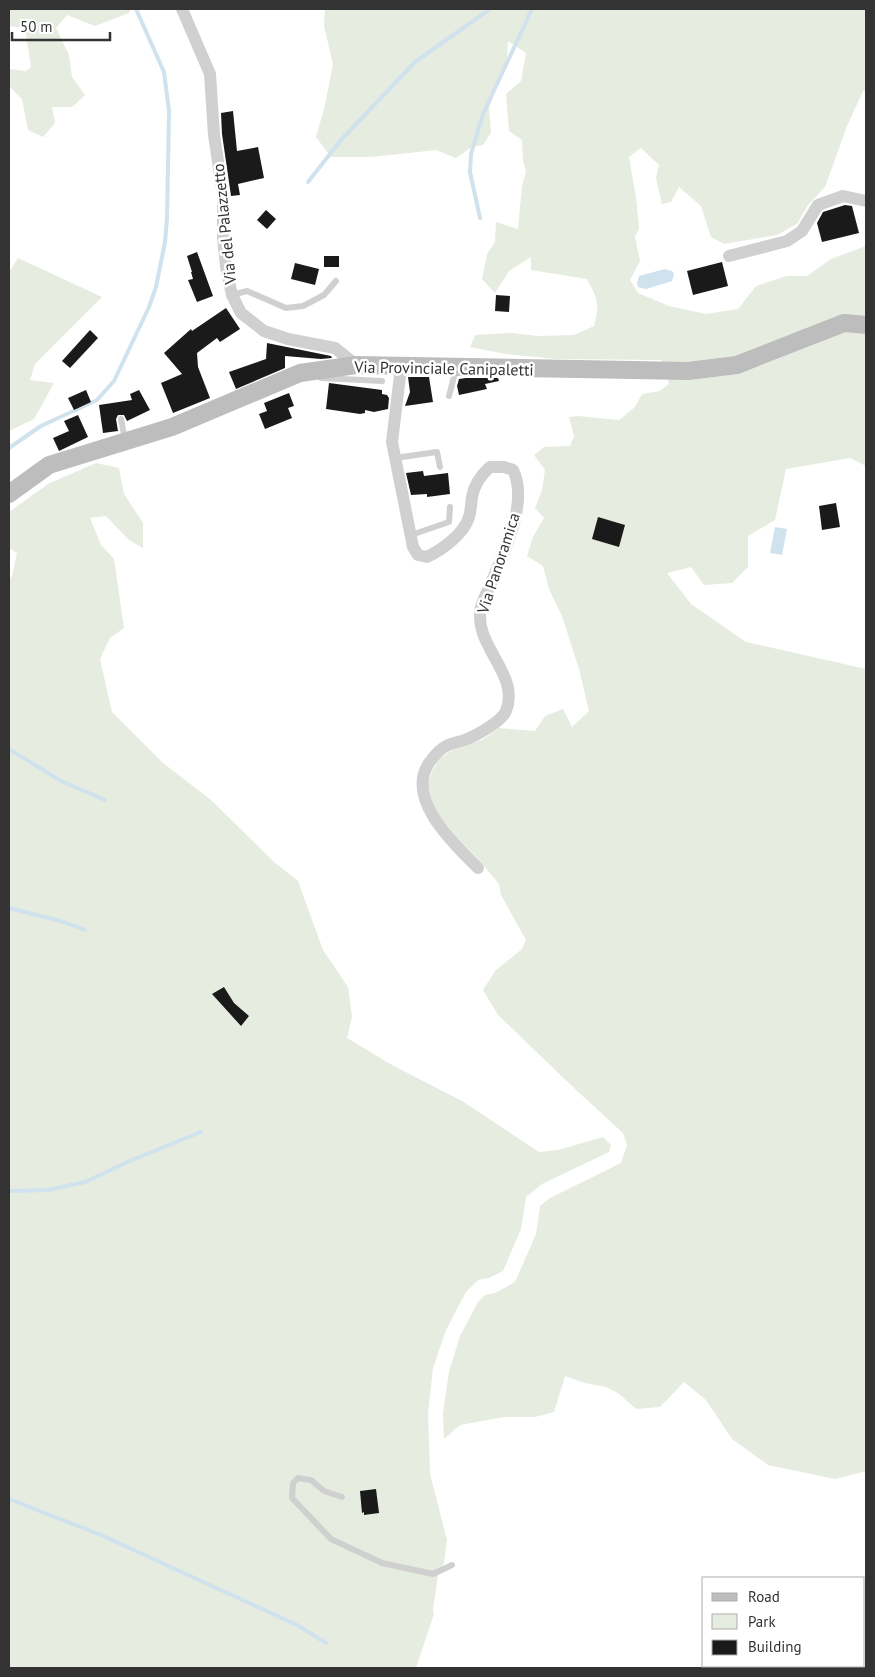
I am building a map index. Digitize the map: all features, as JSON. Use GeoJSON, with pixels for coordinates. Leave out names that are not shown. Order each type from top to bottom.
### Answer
{"type":"FeatureCollection","features":[{"type":"Feature","properties":{"kind":"main road","name":"Via Provinciale Canipaletti"},"geometry":{"type":"LineString","coordinates":[[9,494],[50,465],[172,427],[300,373],[356,365],[688,371],[737,366],[844,323],[866,325]]}},
{"type":"Feature","properties":{"kind":"street","name":"Via del Palazzetto"},"geometry":{"type":"LineString","coordinates":[[182,9],[210,74],[214,135],[223,195],[224,247],[232,295],[241,313],[264,331],[288,339],[335,348],[356,365]]}},
{"type":"Feature","properties":{"kind":"street"},"geometry":{"type":"LineString","coordinates":[[729,256],[787,241],[802,231],[818,205],[843,196],[866,201]]}},
{"type":"Feature","properties":{"kind":"street","name":"Via Panoramica"},"geometry":{"type":"LineString","coordinates":[[401,367],[392,442],[413,547],[418,555],[428,557],[437,552],[462,530],[469,518],[472,494],[481,476],[490,467],[504,467],[513,470],[518,479],[516,510],[508,540],[481,606],[479,619],[482,632],[505,677],[509,697],[506,712],[496,722],[467,739],[448,745],[433,756],[425,770],[422,787],[427,806],[452,843],[478,868]]}},
{"type":"Feature","properties":{"kind":"lane"},"geometry":{"type":"LineString","coordinates":[[232,295],[247,290],[286,308],[304,306],[324,296],[336,281]]}},
{"type":"Feature","properties":{"kind":"lane"},"geometry":{"type":"LineString","coordinates":[[449,396],[456,368]]}},
{"type":"Feature","properties":{"kind":"lane"},"geometry":{"type":"LineString","coordinates":[[291,376],[382,382]]}},
{"type":"Feature","properties":{"kind":"lane"},"geometry":{"type":"LineString","coordinates":[[121,419],[125,441]]}},
{"type":"Feature","properties":{"kind":"lane"},"geometry":{"type":"LineString","coordinates":[[394,458],[437,452],[440,468]]}},
{"type":"Feature","properties":{"kind":"lane"},"geometry":{"type":"LineString","coordinates":[[411,535],[449,522],[450,507]]}},
{"type":"Feature","properties":{"kind":"lane"},"geometry":{"type":"LineString","coordinates":[[342,1497],[324,1491],[310,1480],[298,1478],[293,1483],[292,1498],[331,1539],[382,1563],[434,1574],[452,1565]]}},
{"type":"Feature","properties":{"kind":"green space"},"geometry":{"type":"Polygon","coordinates":[[[9,9],[131,9],[129,13],[95,26],[67,15],[56,28],[69,55],[72,77],[85,95],[72,107],[52,107],[55,123],[43,137],[28,130],[22,99],[9,86],[9,69],[26,71],[31,67],[25,28],[9,26],[9,9]]]}},
{"type":"Feature","properties":{"kind":"green space"},"geometry":{"type":"Polygon","coordinates":[[[325,9],[866,9],[866,91],[863,91],[847,126],[825,187],[808,205],[797,224],[777,235],[724,244],[711,237],[701,206],[679,187],[671,202],[662,204],[656,178],[659,165],[641,148],[629,157],[636,198],[639,228],[635,237],[640,261],[630,280],[638,293],[669,306],[706,314],[738,309],[756,286],[787,276],[807,276],[831,259],[866,246],[866,319],[735,360],[663,366],[661,360],[557,359],[506,354],[470,347],[475,335],[512,333],[538,336],[574,335],[594,326],[596,318],[597,302],[587,279],[531,270],[531,257],[509,271],[495,293],[482,279],[487,254],[495,242],[496,222],[518,229],[522,186],[526,171],[523,160],[522,140],[509,131],[506,94],[521,81],[526,53],[508,41],[507,59],[489,108],[491,133],[483,145],[472,147],[456,158],[436,150],[371,157],[331,157],[316,137],[333,64],[324,26],[325,9]]]}},
{"type":"Feature","properties":{"kind":"green space"},"geometry":{"type":"Polygon","coordinates":[[[18,258],[102,297],[35,364],[30,380],[54,383],[34,419],[9,431],[9,272],[18,258]]]}},
{"type":"Feature","properties":{"kind":"green space"},"geometry":{"type":"Polygon","coordinates":[[[846,332],[866,334],[866,466],[850,458],[786,469],[775,520],[748,536],[748,567],[732,583],[704,585],[691,567],[667,573],[691,604],[746,642],[866,669],[866,1471],[835,1479],[768,1465],[732,1439],[706,1400],[684,1382],[660,1407],[636,1409],[618,1393],[606,1387],[585,1383],[565,1376],[554,1412],[535,1417],[504,1417],[460,1425],[444,1439],[443,1413],[449,1372],[460,1336],[478,1302],[485,1295],[495,1293],[515,1282],[536,1234],[540,1206],[550,1198],[621,1163],[627,1145],[623,1133],[498,1015],[483,990],[495,971],[522,949],[526,940],[501,895],[499,884],[440,817],[432,801],[428,784],[432,771],[440,759],[455,748],[482,740],[499,728],[535,731],[545,716],[563,709],[572,727],[589,711],[579,669],[562,616],[549,589],[543,566],[527,556],[533,537],[544,518],[535,508],[542,490],[545,470],[534,455],[544,447],[570,446],[574,436],[569,417],[578,416],[619,420],[635,407],[642,394],[660,391],[669,384],[667,377],[739,374],[846,332]]]}},
{"type":"Feature","properties":{"kind":"green space"},"geometry":{"type":"Polygon","coordinates":[[[96,463],[119,468],[124,494],[143,523],[143,548],[129,540],[106,516],[90,518],[101,545],[114,559],[124,628],[110,638],[100,659],[112,712],[163,763],[211,800],[274,862],[298,881],[323,950],[348,987],[352,1017],[347,1038],[392,1065],[462,1101],[539,1152],[558,1150],[603,1137],[611,1145],[609,1152],[542,1184],[526,1197],[521,1229],[503,1271],[489,1278],[478,1280],[466,1292],[446,1330],[433,1368],[428,1413],[430,1474],[447,1540],[444,1563],[438,1576],[433,1609],[434,1614],[416,1668],[9,1668],[9,581],[12,576],[17,553],[9,548],[9,512],[48,484],[96,463]]]}},
{"type":"Feature","properties":{"kind":"water"},"geometry":{"type":"Polygon","coordinates":[[[665,269],[672,271],[674,274],[672,281],[646,289],[638,287],[639,276],[665,269]]]}},
{"type":"Feature","properties":{"kind":"water"},"geometry":{"type":"Polygon","coordinates":[[[775,527],[787,529],[782,555],[770,553],[775,527]]]}},
{"type":"Feature","properties":{"kind":"building"},"geometry":{"type":"Polygon","coordinates":[[[233,111],[237,151],[258,147],[264,178],[238,184],[240,195],[231,196],[222,134],[221,113],[233,111]]]}},
{"type":"Feature","properties":{"kind":"building"},"geometry":{"type":"Polygon","coordinates":[[[845,205],[852,206],[859,233],[822,242],[817,223],[823,212],[845,205]]]}},
{"type":"Feature","properties":{"kind":"building"},"geometry":{"type":"Polygon","coordinates":[[[266,210],[276,219],[267,229],[257,220],[266,210]]]}},
{"type":"Feature","properties":{"kind":"building"},"geometry":{"type":"Polygon","coordinates":[[[197,252],[213,296],[197,302],[188,280],[193,279],[187,256],[197,252]]]}},
{"type":"Feature","properties":{"kind":"building"},"geometry":{"type":"Polygon","coordinates":[[[324,256],[339,256],[339,267],[324,267],[324,256]]]}},
{"type":"Feature","properties":{"kind":"building"},"geometry":{"type":"Polygon","coordinates":[[[722,262],[728,286],[693,295],[687,271],[722,262]]]}},
{"type":"Feature","properties":{"kind":"building"},"geometry":{"type":"Polygon","coordinates":[[[295,263],[319,269],[315,285],[291,279],[295,263]]]}},
{"type":"Feature","properties":{"kind":"building"},"geometry":{"type":"Polygon","coordinates":[[[496,295],[510,296],[509,312],[495,311],[496,295]]]}},
{"type":"Feature","properties":{"kind":"building"},"geometry":{"type":"Polygon","coordinates":[[[226,308],[240,329],[220,342],[217,338],[197,353],[198,367],[210,398],[173,413],[161,383],[182,374],[164,353],[191,329],[192,331],[226,308]]]}},
{"type":"Feature","properties":{"kind":"building"},"geometry":{"type":"Polygon","coordinates":[[[90,330],[98,338],[70,368],[62,361],[90,330]]]}},
{"type":"Feature","properties":{"kind":"building"},"geometry":{"type":"Polygon","coordinates":[[[267,343],[331,356],[332,358],[285,356],[285,368],[236,389],[229,372],[266,359],[267,343]]]}},
{"type":"Feature","properties":{"kind":"building"},"geometry":{"type":"Polygon","coordinates":[[[408,377],[429,377],[433,402],[405,406],[410,392],[408,377]]]}},
{"type":"Feature","properties":{"kind":"building"},"geometry":{"type":"Polygon","coordinates":[[[498,378],[499,381],[485,384],[487,389],[459,395],[457,386],[459,379],[498,378]]]}},
{"type":"Feature","properties":{"kind":"building"},"geometry":{"type":"Polygon","coordinates":[[[329,383],[382,390],[382,394],[387,395],[389,398],[388,409],[374,412],[365,410],[365,413],[360,414],[326,409],[329,383]]]}},
{"type":"Feature","properties":{"kind":"building"},"geometry":{"type":"Polygon","coordinates":[[[86,390],[91,402],[74,410],[68,398],[86,390]]]}},
{"type":"Feature","properties":{"kind":"building"},"geometry":{"type":"Polygon","coordinates":[[[139,390],[150,410],[127,421],[124,415],[118,415],[116,419],[118,431],[103,433],[99,405],[132,400],[130,394],[139,390]]]}},
{"type":"Feature","properties":{"kind":"building"},"geometry":{"type":"Polygon","coordinates":[[[289,393],[294,406],[288,408],[292,418],[265,429],[259,414],[267,411],[264,403],[289,393]]]}},
{"type":"Feature","properties":{"kind":"building"},"geometry":{"type":"Polygon","coordinates":[[[78,415],[88,437],[59,451],[53,438],[69,431],[64,421],[78,415]]]}},
{"type":"Feature","properties":{"kind":"building"},"geometry":{"type":"Polygon","coordinates":[[[423,471],[424,476],[448,473],[450,494],[427,497],[427,494],[411,495],[406,473],[423,471]]]}},
{"type":"Feature","properties":{"kind":"building"},"geometry":{"type":"Polygon","coordinates":[[[836,503],[840,527],[822,530],[819,506],[836,503]]]}},
{"type":"Feature","properties":{"kind":"building"},"geometry":{"type":"Polygon","coordinates":[[[598,517],[625,525],[619,547],[592,539],[598,517]]]}},
{"type":"Feature","properties":{"kind":"building"},"geometry":{"type":"Polygon","coordinates":[[[224,987],[234,1003],[249,1016],[241,1026],[212,994],[224,987]]]}},
{"type":"Feature","properties":{"kind":"building"},"geometry":{"type":"Polygon","coordinates":[[[376,1489],[379,1513],[364,1515],[364,1512],[362,1513],[360,1491],[376,1489]]]}},
{"type":"Feature","properties":{"kind":"waterway"},"geometry":{"type":"LineString","coordinates":[[9,448],[41,426],[97,400],[114,381],[149,307],[156,287],[165,242],[167,219],[169,111],[164,72],[136,9]]}},
{"type":"Feature","properties":{"kind":"waterway"},"geometry":{"type":"LineString","coordinates":[[308,182],[341,140],[415,62],[490,9]]}},
{"type":"Feature","properties":{"kind":"waterway"},"geometry":{"type":"LineString","coordinates":[[480,218],[470,172],[471,154],[483,114],[532,9]]}},
{"type":"Feature","properties":{"kind":"waterway"},"geometry":{"type":"LineString","coordinates":[[9,749],[61,781],[105,800]]}},
{"type":"Feature","properties":{"kind":"waterway"},"geometry":{"type":"LineString","coordinates":[[9,908],[64,922],[85,930]]}},
{"type":"Feature","properties":{"kind":"waterway"},"geometry":{"type":"LineString","coordinates":[[9,1191],[48,1190],[85,1182],[132,1160],[201,1132]]}},
{"type":"Feature","properties":{"kind":"waterway"},"geometry":{"type":"LineString","coordinates":[[9,1499],[101,1535],[297,1625],[326,1643]]}}]}
